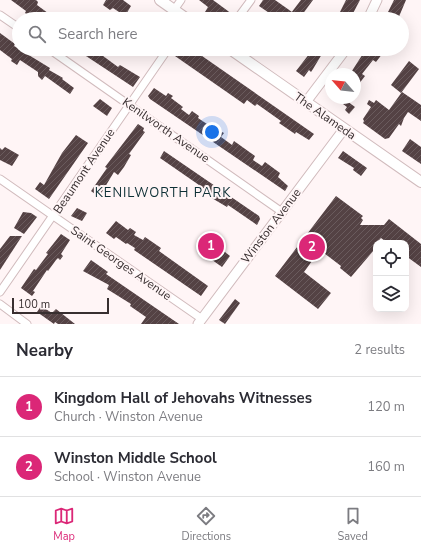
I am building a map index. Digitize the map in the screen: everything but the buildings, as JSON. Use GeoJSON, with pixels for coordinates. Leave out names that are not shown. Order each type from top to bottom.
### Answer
{"type":"FeatureCollection","features":[{"type":"Feature","properties":{"kind":"main road"},"geometry":{"type":"LineString","coordinates":[[160,0],[177,12]]}},
{"type":"Feature","properties":{"kind":"main road","name":"The Alameda"},"geometry":{"type":"LineString","coordinates":[[240,56],[421,182]]}},
{"type":"Feature","properties":{"kind":"street"},"geometry":{"type":"LineString","coordinates":[[174,10],[181,0]]}},
{"type":"Feature","properties":{"kind":"street"},"geometry":{"type":"LineString","coordinates":[[242,12],[251,0]]}},
{"type":"Feature","properties":{"kind":"street"},"geometry":{"type":"LineString","coordinates":[[371,12],[377,0]]}},
{"type":"Feature","properties":{"kind":"street"},"geometry":{"type":"LineString","coordinates":[[0,15],[12,23]]}},
{"type":"Feature","properties":{"kind":"street","name":"Kenilworth Avenue"},"geometry":{"type":"LineString","coordinates":[[59,56],[282,212]]}},
{"type":"Feature","properties":{"kind":"street","name":"Beaumont Avenue"},"geometry":{"type":"LineString","coordinates":[[0,292],[163,56]]}},
{"type":"Feature","properties":{"kind":"street"},"geometry":{"type":"LineString","coordinates":[[306,102],[341,56]]}},
{"type":"Feature","properties":{"kind":"street","name":"Winston Avenue"},"geometry":{"type":"LineString","coordinates":[[200,322],[344,129]]}},
{"type":"Feature","properties":{"kind":"street","name":"Saint Georges Avenue"},"geometry":{"type":"LineString","coordinates":[[0,179],[200,322]]}},
{"type":"Feature","properties":{"kind":"street"},"geometry":{"type":"LineString","coordinates":[[0,304],[27,324]]}},
{"type":"Feature","properties":{"kind":"place","name":"Kingdom Hall of Jehovahs Witnesses"},"geometry":{"type":"Point","coordinates":[211,246]}},
{"type":"Feature","properties":{"kind":"place","name":"Winston Middle School"},"geometry":{"type":"Point","coordinates":[312,247]}},
{"type":"Feature","properties":{"kind":"district","name":"KENILWORTH PARK"},"geometry":{"type":"Point","coordinates":[163,193]}}]}
